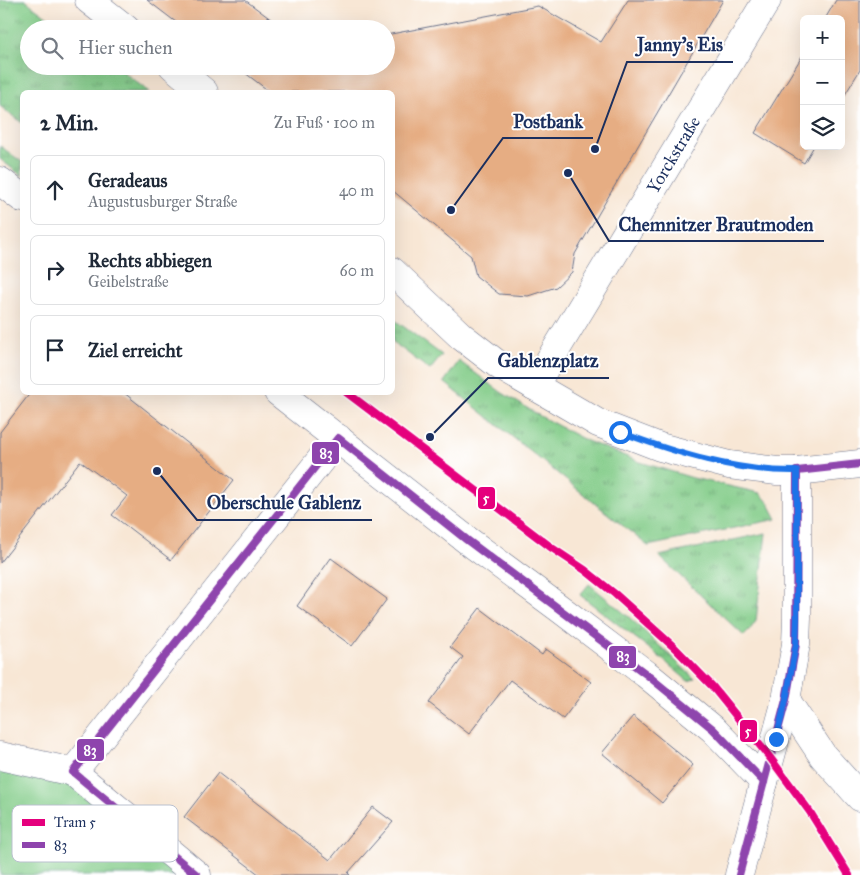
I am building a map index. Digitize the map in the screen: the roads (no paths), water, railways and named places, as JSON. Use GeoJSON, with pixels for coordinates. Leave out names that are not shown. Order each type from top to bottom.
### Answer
{"type":"FeatureCollection","features":[{"type":"Feature","properties":{"kind":"street"},"geometry":{"type":"LineString","coordinates":[[89,0],[115,20]]}},
{"type":"Feature","properties":{"kind":"street","name":"Yorckstraße"},"geometry":{"type":"LineString","coordinates":[[534,386],[767,0]]}},
{"type":"Feature","properties":{"kind":"street"},"geometry":{"type":"LineString","coordinates":[[184,75],[202,90]]}},
{"type":"Feature","properties":{"kind":"street"},"geometry":{"type":"LineString","coordinates":[[0,181],[20,196]]}},
{"type":"Feature","properties":{"kind":"street"},"geometry":{"type":"LineString","coordinates":[[395,274],[461,336],[500,366],[598,423],[660,447],[729,465],[777,471],[797,471],[860,464]]}},
{"type":"Feature","properties":{"kind":"street"},"geometry":{"type":"LineString","coordinates":[[282,395],[467,540],[646,674],[713,729],[764,782]]}},
{"type":"Feature","properties":{"kind":"street"},"geometry":{"type":"LineString","coordinates":[[72,772],[338,438]]}},
{"type":"Feature","properties":{"kind":"street"},"geometry":{"type":"LineString","coordinates":[[739,875],[786,700],[796,644],[797,471]]}},
{"type":"Feature","properties":{"kind":"street"},"geometry":{"type":"LineString","coordinates":[[786,700],[823,756],[860,797]]}},
{"type":"Feature","properties":{"kind":"street"},"geometry":{"type":"LineString","coordinates":[[0,756],[72,772],[112,805]]}},
{"type":"Feature","properties":{"kind":"street"},"geometry":{"type":"LineString","coordinates":[[178,859],[197,875]]}},
{"type":"Feature","properties":{"kind":"tram line","name":"5"},"geometry":{"type":"LineString","coordinates":[[350,395],[552,548],[585,570],[615,594],[675,648],[712,686],[771,759],[810,812],[849,875]]}},
{"type":"Feature","properties":{"kind":"place","name":"Janny's Eis"},"geometry":{"type":"Point","coordinates":[595,149]}},
{"type":"Feature","properties":{"kind":"place","name":"Chemnitzer Brautmoden"},"geometry":{"type":"Point","coordinates":[568,173]}},
{"type":"Feature","properties":{"kind":"place","name":"Postbank"},"geometry":{"type":"Point","coordinates":[451,210]}},
{"type":"Feature","properties":{"kind":"place","name":"Gablenzplatz"},"geometry":{"type":"Point","coordinates":[430,437]}},
{"type":"Feature","properties":{"kind":"place","name":"Oberschule Gablenz"},"geometry":{"type":"Point","coordinates":[157,471]}}]}
